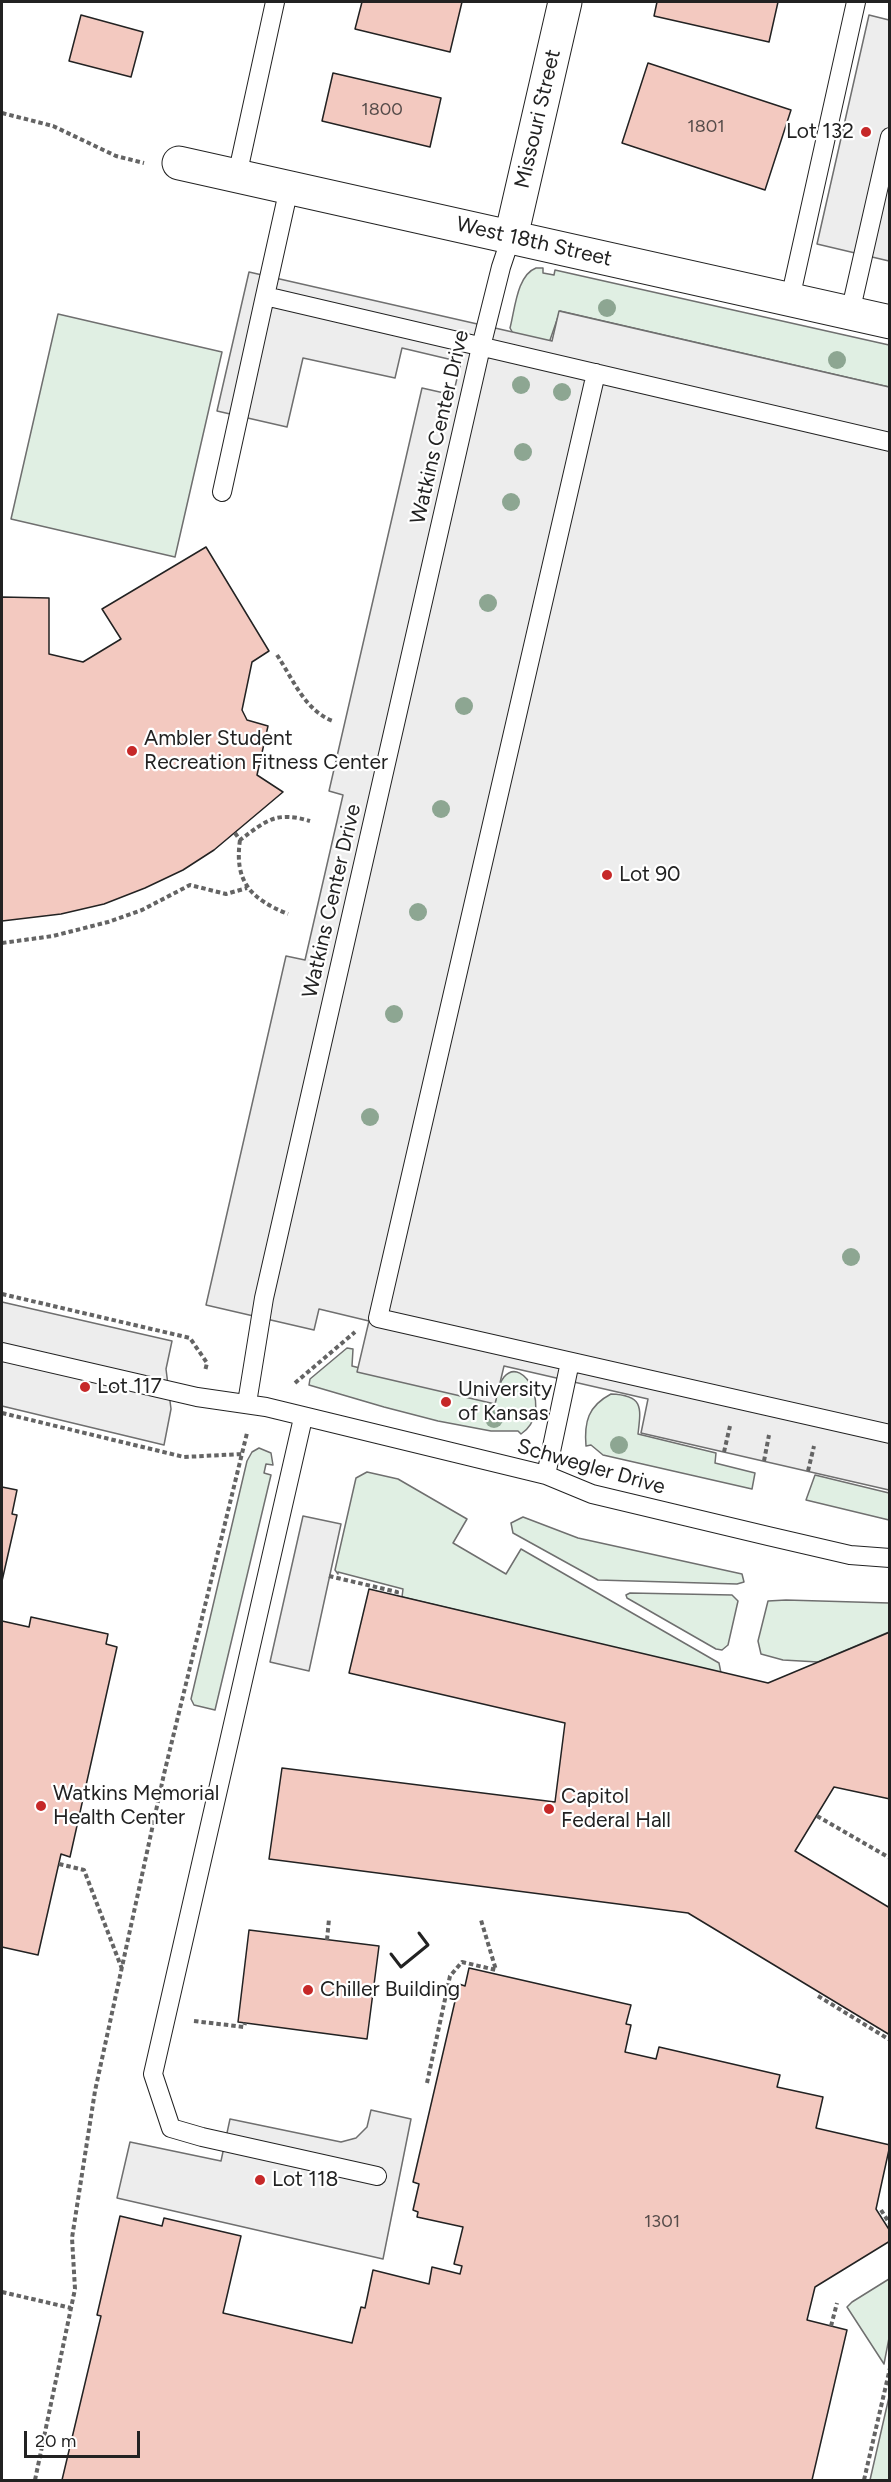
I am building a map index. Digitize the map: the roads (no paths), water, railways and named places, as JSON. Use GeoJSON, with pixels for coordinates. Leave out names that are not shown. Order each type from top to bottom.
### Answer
{"type":"FeatureCollection","features":[{"type":"Feature","properties":{"kind":"street","name":"Missouri Street"},"geometry":{"type":"LineString","coordinates":[[511,237],[565,2]]}},
{"type":"Feature","properties":{"kind":"street","name":"West 18th Street"},"geometry":{"type":"LineString","coordinates":[[179,163],[890,322]]}},
{"type":"Feature","properties":{"kind":"lane"},"geometry":{"type":"LineString","coordinates":[[237,176],[275,2]]}},
{"type":"Feature","properties":{"kind":"lane"},"geometry":{"type":"LineString","coordinates":[[790,299],[856,2]]}},
{"type":"Feature","properties":{"kind":"lane"},"geometry":{"type":"LineString","coordinates":[[850,313],[890,137]]}},
{"type":"Feature","properties":{"kind":"lane"},"geometry":{"type":"LineString","coordinates":[[222,492],[290,188]]}},
{"type":"Feature","properties":{"kind":"lane","name":"Watkins Center Drive"},"geometry":{"type":"LineString","coordinates":[[247,1403],[264,1298],[481,347],[511,237]]}},
{"type":"Feature","properties":{"kind":"lane"},"geometry":{"type":"LineString","coordinates":[[265,296],[890,442]]}},
{"type":"Feature","properties":{"kind":"lane"},"geometry":{"type":"LineString","coordinates":[[596,373],[378,1318],[890,1434]]}},
{"type":"Feature","properties":{"kind":"lane","name":"Schwegler Drive"},"geometry":{"type":"LineString","coordinates":[[2,1353],[197,1397],[266,1407],[303,1418],[546,1475],[603,1497],[850,1555],[890,1558]]}},
{"type":"Feature","properties":{"kind":"lane"},"geometry":{"type":"LineString","coordinates":[[546,1475],[570,1362]]}},
{"type":"Feature","properties":{"kind":"lane"},"geometry":{"type":"LineString","coordinates":[[303,1418],[153,2074],[171,2128],[202,2138],[377,2176]]}},
{"type":"Feature","properties":{"kind":"place","name":"Lot 132"},"geometry":{"type":"Point","coordinates":[866,132]}},
{"type":"Feature","properties":{"kind":"place","name":"Ambler Student Recreation Fitness Center"},"geometry":{"type":"Point","coordinates":[132,751]}},
{"type":"Feature","properties":{"kind":"place","name":"Lot 90"},"geometry":{"type":"Point","coordinates":[607,875]}},
{"type":"Feature","properties":{"kind":"place","name":"Lot 117"},"geometry":{"type":"Point","coordinates":[85,1387]}},
{"type":"Feature","properties":{"kind":"place","name":"University of Kansas"},"geometry":{"type":"Point","coordinates":[446,1402]}},
{"type":"Feature","properties":{"kind":"place","name":"Watkins Memorial Health Center"},"geometry":{"type":"Point","coordinates":[41,1806]}},
{"type":"Feature","properties":{"kind":"place","name":"Capitol Federal Hall"},"geometry":{"type":"Point","coordinates":[549,1809]}},
{"type":"Feature","properties":{"kind":"place","name":"Chiller Building"},"geometry":{"type":"Point","coordinates":[308,1990]}},
{"type":"Feature","properties":{"kind":"place","name":"Lot 118"},"geometry":{"type":"Point","coordinates":[260,2180]}}]}
